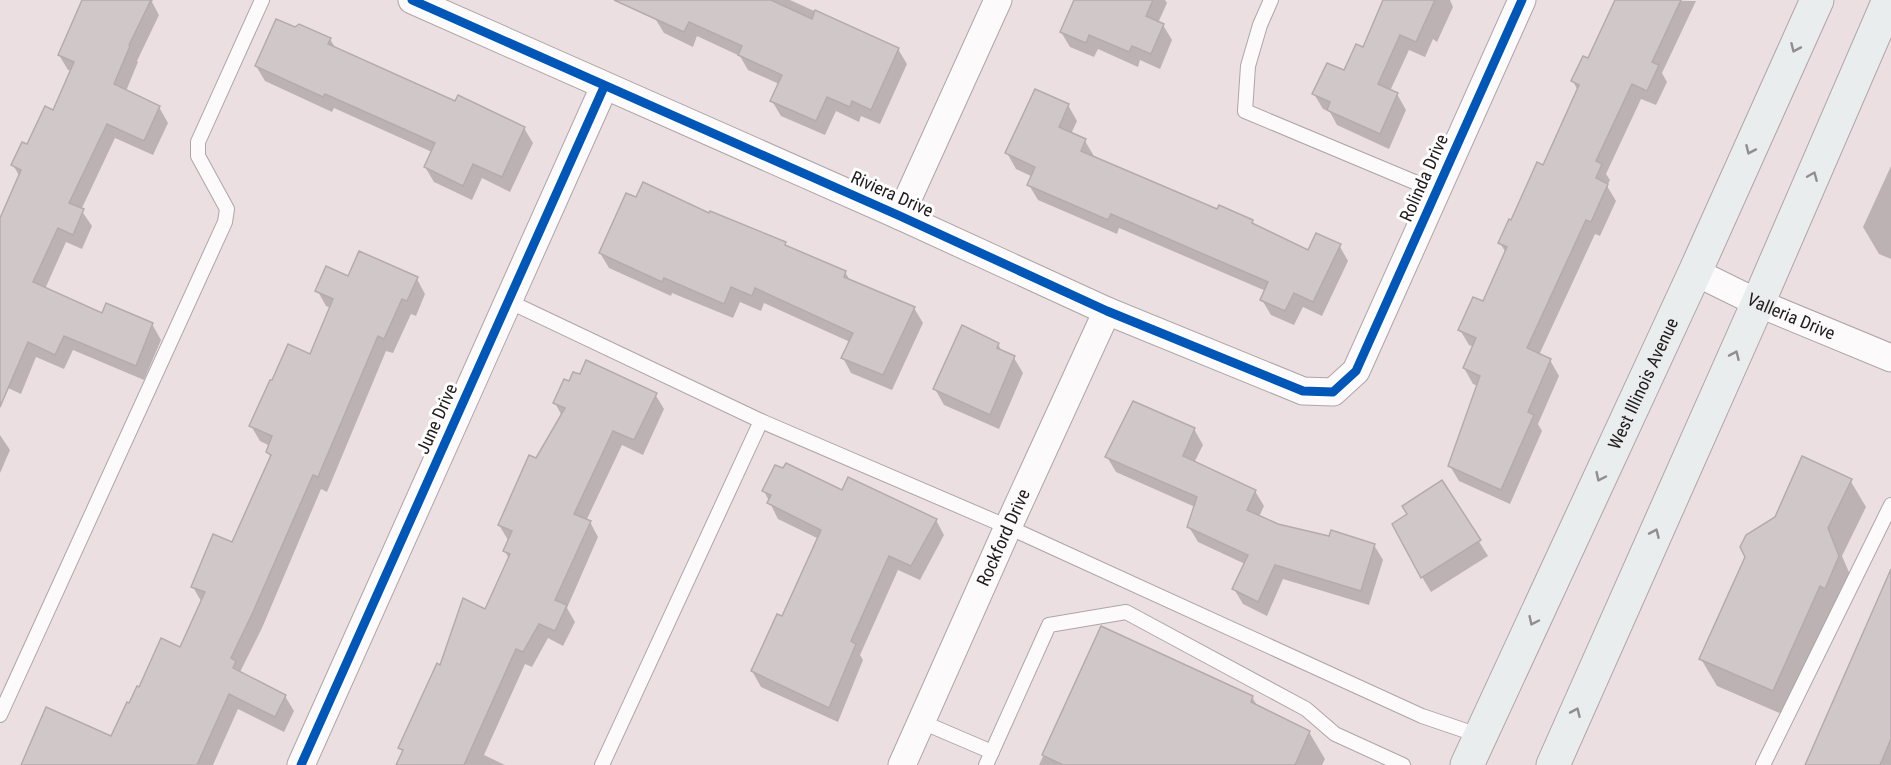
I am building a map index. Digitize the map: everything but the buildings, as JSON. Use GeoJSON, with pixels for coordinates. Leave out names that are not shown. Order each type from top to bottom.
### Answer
{"type":"FeatureCollection","features":[{"type":"Feature","properties":{"kind":"main road","name":"West Illinois Avenue"},"geometry":{"type":"LineString","coordinates":[[1473,757],[1817,0]]}},
{"type":"Feature","properties":{"kind":"main road"},"geometry":{"type":"LineString","coordinates":[[1553,765],[1758,303],[1889,0]]}},
{"type":"Feature","properties":{"kind":"street","name":"Riviera Drive"},"geometry":{"type":"LineString","coordinates":[[412,0],[604,87],[900,216],[1107,311],[1303,391],[1333,392],[1356,371]]}},
{"type":"Feature","properties":{"kind":"street"},"geometry":{"type":"LineString","coordinates":[[900,216],[998,0]]}},
{"type":"Feature","properties":{"kind":"street","name":"Rolinda Drive"},"geometry":{"type":"LineString","coordinates":[[1356,371],[1522,0]]}},
{"type":"Feature","properties":{"kind":"street","name":"June Drive"},"geometry":{"type":"LineString","coordinates":[[301,765],[604,87]]}},
{"type":"Feature","properties":{"kind":"street","name":"Valleria Drive"},"geometry":{"type":"LineString","coordinates":[[1695,272],[1758,303],[1891,358]]}},
{"type":"Feature","properties":{"kind":"street","name":"Rockford Drive"},"geometry":{"type":"LineString","coordinates":[[902,765],[1107,311]]}},
{"type":"Feature","properties":{"kind":"lane"},"geometry":{"type":"LineString","coordinates":[[0,715],[225,222],[227,209],[198,156],[198,142],[262,0]]}},
{"type":"Feature","properties":{"kind":"lane"},"geometry":{"type":"LineString","coordinates":[[1271,0],[1260,25],[1248,66],[1245,111],[1436,191]]}},
{"type":"Feature","properties":{"kind":"lane"},"geometry":{"type":"LineString","coordinates":[[508,301],[761,421],[1008,527],[1422,716],[1473,757]]}},
{"type":"Feature","properties":{"kind":"lane"},"geometry":{"type":"LineString","coordinates":[[602,765],[761,421]]}},
{"type":"Feature","properties":{"kind":"lane"},"geometry":{"type":"LineString","coordinates":[[1763,765],[1891,505]]}},
{"type":"Feature","properties":{"kind":"lane"},"geometry":{"type":"LineString","coordinates":[[922,722],[989,758],[1049,625],[1126,612],[1306,709],[1335,734],[1402,765]]}},
{"type":"Feature","properties":{"kind":"cycle path"},"geometry":{"type":"LineString","coordinates":[[412,0],[900,216],[1107,311],[1303,391],[1333,392],[1356,371],[1522,0]]}},
{"type":"Feature","properties":{"kind":"cycle path"},"geometry":{"type":"LineString","coordinates":[[301,765],[604,87]]}}]}
